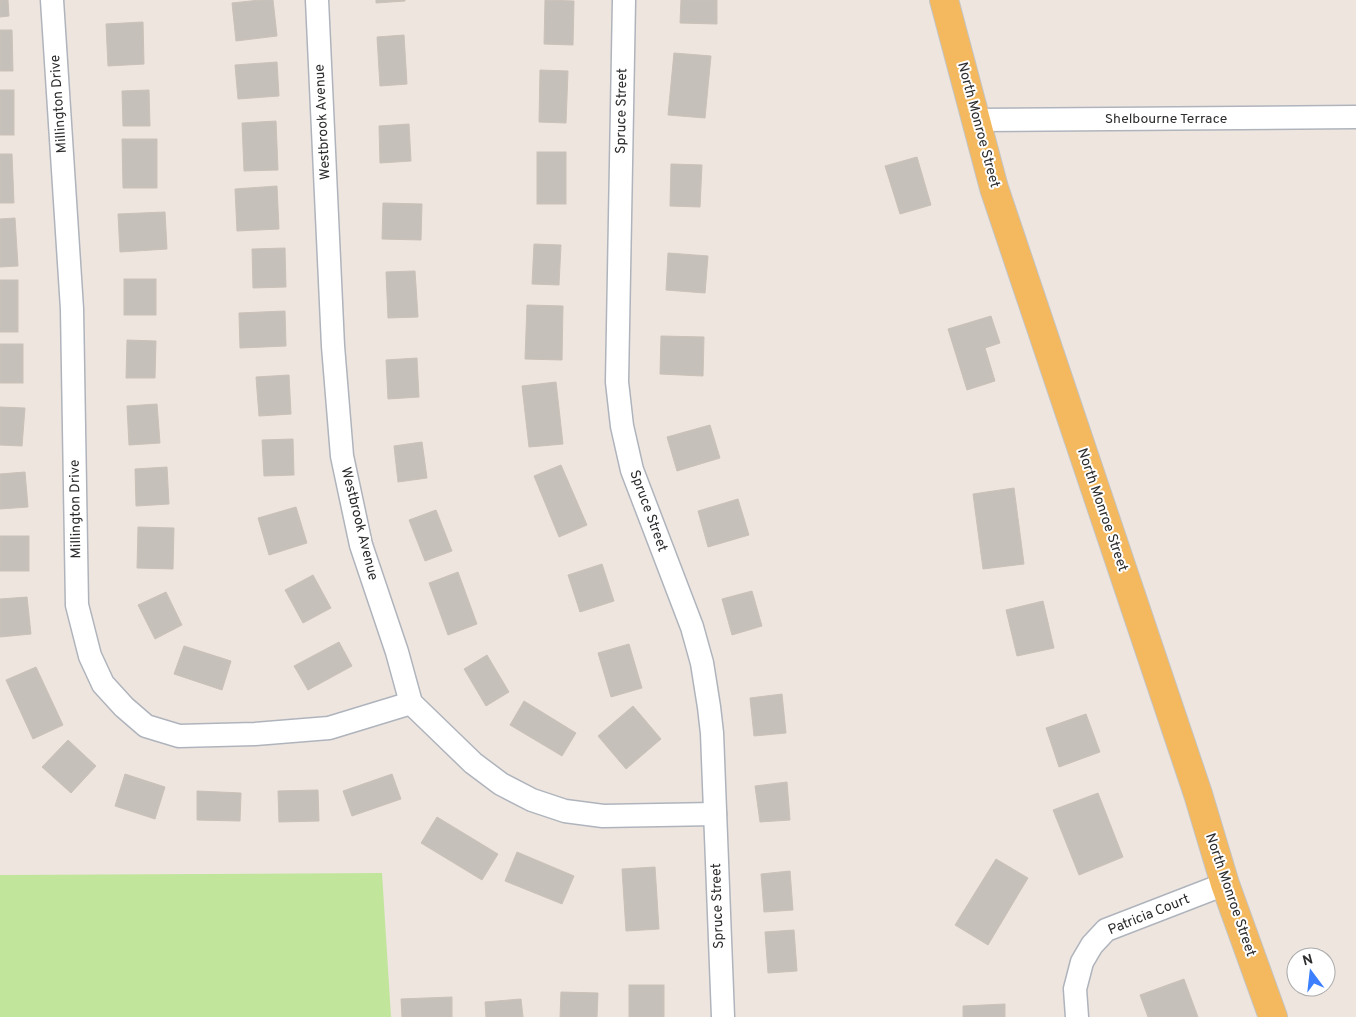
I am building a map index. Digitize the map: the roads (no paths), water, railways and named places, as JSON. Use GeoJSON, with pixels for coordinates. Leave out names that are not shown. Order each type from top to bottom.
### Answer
{"type":"FeatureCollection","features":[{"type":"Feature","properties":{"kind":"main road","name":"North Monroe Street"},"geometry":{"type":"LineString","coordinates":[[944,0],[994,188],[1194,784],[1225,884],[1273,1017]]}},
{"type":"Feature","properties":{"kind":"street","name":"Millington Drive"},"geometry":{"type":"LineString","coordinates":[[52,0],[72,309],[78,605],[90,656],[103,684],[146,726],[179,736],[255,734],[329,728],[411,703]]}},
{"type":"Feature","properties":{"kind":"street","name":"Westbrook Avenue"},"geometry":{"type":"LineString","coordinates":[[317,0],[333,346],[342,456],[361,545],[397,652],[411,703]]}},
{"type":"Feature","properties":{"kind":"street","name":"Spruce Street"},"geometry":{"type":"LineString","coordinates":[[624,0],[616,382],[622,426],[632,470],[692,627],[702,663],[710,707],[722,1017]]}},
{"type":"Feature","properties":{"kind":"street","name":"Shelbourne Terrace"},"geometry":{"type":"LineString","coordinates":[[976,120],[1356,117]]}},
{"type":"Feature","properties":{"kind":"street"},"geometry":{"type":"LineString","coordinates":[[411,703],[473,764],[501,784],[532,800],[565,811],[603,816],[715,814]]}},
{"type":"Feature","properties":{"kind":"street","name":"Patricia Court"},"geometry":{"type":"LineString","coordinates":[[1077,1017],[1075,989],[1082,962],[1092,945],[1106,930],[1225,884]]}}]}
